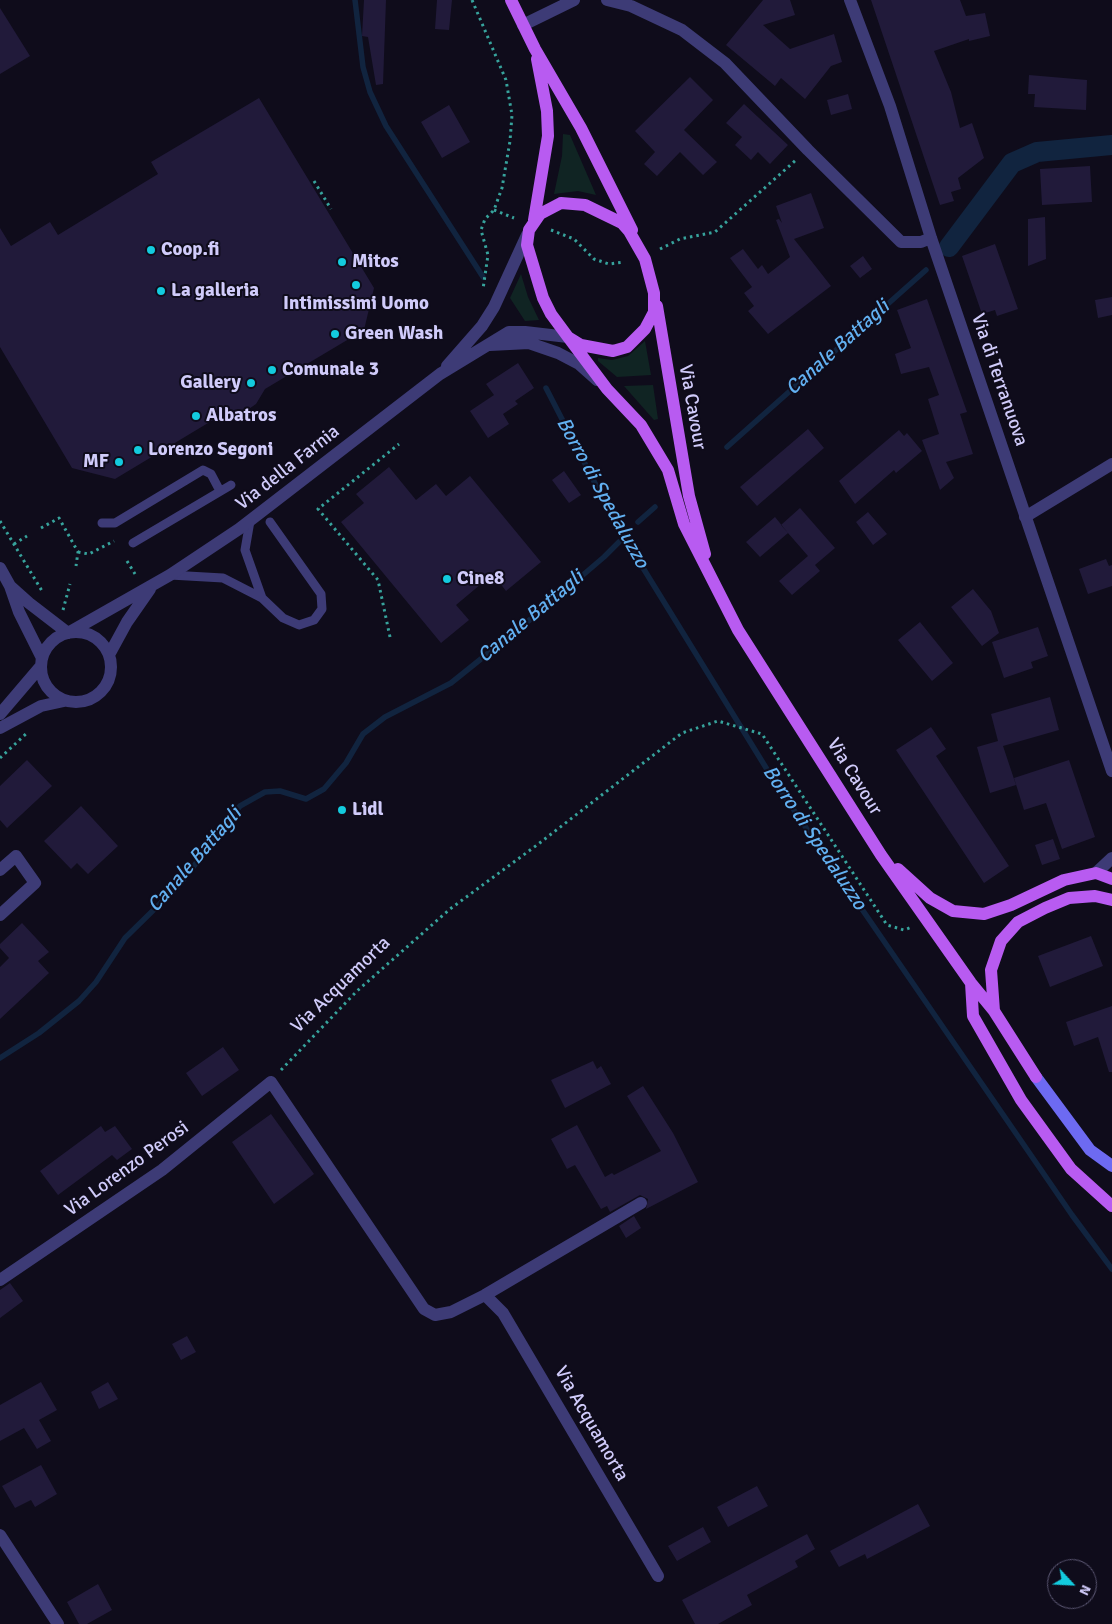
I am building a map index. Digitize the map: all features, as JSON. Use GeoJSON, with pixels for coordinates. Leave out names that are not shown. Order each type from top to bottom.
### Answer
{"type":"FeatureCollection","features":[{"type":"Feature","properties":{"kind":"main road","name":"Via Cavour"},"geometry":{"type":"LineString","coordinates":[[511,0],[535,49],[581,128],[645,259],[654,293],[689,496],[714,585]]}},
{"type":"Feature","properties":{"kind":"main road","name":"Via Cavour"},"geometry":{"type":"LineString","coordinates":[[535,49],[547,112],[548,136],[527,245],[536,280],[551,314],[607,389],[641,425],[668,470],[684,524],[738,630],[881,855],[971,983],[994,1011],[1036,1077]]}},
{"type":"Feature","properties":{"kind":"main road","name":"Via Cavour"},"geometry":{"type":"LineString","coordinates":[[532,225],[550,207],[561,203],[585,205],[622,224],[638,244]]}},
{"type":"Feature","properties":{"kind":"main road","name":"Via Cavour"},"geometry":{"type":"LineString","coordinates":[[568,337],[581,346],[602,351],[612,352],[627,347],[646,329],[654,312],[654,293]]}},
{"type":"Feature","properties":{"kind":"main road"},"geometry":{"type":"LineString","coordinates":[[881,855],[930,898],[953,911],[984,914],[1010,905],[1064,880],[1096,873],[1112,879]]}},
{"type":"Feature","properties":{"kind":"main road"},"geometry":{"type":"LineString","coordinates":[[994,1011],[991,970],[1001,941],[1018,922],[1069,898],[1095,896],[1112,900]]}},
{"type":"Feature","properties":{"kind":"main road"},"geometry":{"type":"LineString","coordinates":[[971,983],[973,1016],[1021,1100],[1071,1169],[1112,1206]]}},
{"type":"Feature","properties":{"kind":"street"},"geometry":{"type":"LineString","coordinates":[[523,25],[570,0]]}},
{"type":"Feature","properties":{"kind":"street"},"geometry":{"type":"LineString","coordinates":[[607,0],[631,6],[682,30],[726,63],[808,150],[901,242],[921,242],[931,238]]}},
{"type":"Feature","properties":{"kind":"street","name":"Via di Terranuova"},"geometry":{"type":"LineString","coordinates":[[850,0],[890,106],[931,238],[1112,771]]}},
{"type":"Feature","properties":{"kind":"street","name":"Via della Farnia"},"geometry":{"type":"LineString","coordinates":[[440,374],[482,326],[494,307],[512,272],[532,225]]}},
{"type":"Feature","properties":{"kind":"street","name":"Via della Farnia"},"geometry":{"type":"LineString","coordinates":[[0,714],[42,662],[52,642],[170,575],[250,521],[440,374],[509,332],[568,337]]}},
{"type":"Feature","properties":{"kind":"street","name":"Via della Farnia"},"geometry":{"type":"LineString","coordinates":[[490,345],[529,343],[558,353],[579,364],[607,389]]}},
{"type":"Feature","properties":{"kind":"street"},"geometry":{"type":"LineString","coordinates":[[1025,517],[1112,464]]}},
{"type":"Feature","properties":{"kind":"street"},"geometry":{"type":"LineString","coordinates":[[0,568],[10,586],[19,612],[42,662],[47,687],[54,695],[64,700]]}},
{"type":"Feature","properties":{"kind":"street","name":"Via della Farnia"},"geometry":{"type":"LineString","coordinates":[[0,728],[41,706],[64,700],[84,702],[101,692],[111,675],[109,655],[127,622],[153,584]]}},
{"type":"Feature","properties":{"kind":"street"},"geometry":{"type":"LineString","coordinates":[[10,586],[68,633],[83,633],[97,639],[109,655]]}},
{"type":"Feature","properties":{"kind":"street"},"geometry":{"type":"LineString","coordinates":[[0,870],[16,856],[35,883],[0,915]]}},
{"type":"Feature","properties":{"kind":"street"},"geometry":{"type":"LineString","coordinates":[[1096,873],[1112,858]]}},
{"type":"Feature","properties":{"kind":"street"},"geometry":{"type":"LineString","coordinates":[[1036,1077],[1090,1150],[1112,1166]]}},
{"type":"Feature","properties":{"kind":"street"},"geometry":{"type":"LineString","coordinates":[[271,1082],[424,1309],[435,1316],[451,1312],[485,1295],[641,1203]]}},
{"type":"Feature","properties":{"kind":"street","name":"Via Lorenzo Perosi"},"geometry":{"type":"LineString","coordinates":[[0,1280],[162,1170],[271,1082]]}},
{"type":"Feature","properties":{"kind":"street","name":"Via Acquamorta"},"geometry":{"type":"LineString","coordinates":[[485,1295],[503,1313],[658,1576]]}},
{"type":"Feature","properties":{"kind":"street"},"geometry":{"type":"LineString","coordinates":[[0,1535],[58,1624]]}},
{"type":"Feature","properties":{"kind":"lane"},"geometry":{"type":"LineString","coordinates":[[102,523],[115,523],[203,470],[212,474],[220,492]]}},
{"type":"Feature","properties":{"kind":"lane"},"geometry":{"type":"LineString","coordinates":[[132,543],[231,484]]}},
{"type":"Feature","properties":{"kind":"lane"},"geometry":{"type":"LineString","coordinates":[[250,521],[245,550],[262,598]]}},
{"type":"Feature","properties":{"kind":"lane"},"geometry":{"type":"LineString","coordinates":[[170,575],[223,578],[262,598],[283,618],[298,625],[314,620],[322,609],[321,594],[270,522]]}},
{"type":"Feature","properties":{"kind":"path"},"geometry":{"type":"LineString","coordinates":[[472,0],[506,80],[512,115],[510,141],[502,188],[494,210],[485,219],[481,230],[488,255],[483,288]]}},
{"type":"Feature","properties":{"kind":"path"},"geometry":{"type":"LineString","coordinates":[[660,248],[680,239],[715,232],[808,150]]}},
{"type":"Feature","properties":{"kind":"path"},"geometry":{"type":"LineString","coordinates":[[314,181],[331,209]]}},
{"type":"Feature","properties":{"kind":"path"},"geometry":{"type":"LineString","coordinates":[[494,210],[514,218]]}},
{"type":"Feature","properties":{"kind":"path"},"geometry":{"type":"LineString","coordinates":[[551,230],[574,240],[594,259],[609,264],[624,262]]}},
{"type":"Feature","properties":{"kind":"path"},"geometry":{"type":"LineString","coordinates":[[390,637],[378,580],[318,509],[399,444]]}},
{"type":"Feature","properties":{"kind":"path"},"geometry":{"type":"LineString","coordinates":[[40,528],[59,518],[78,552],[76,566]]}},
{"type":"Feature","properties":{"kind":"path"},"geometry":{"type":"LineString","coordinates":[[0,521],[42,591]]}},
{"type":"Feature","properties":{"kind":"path"},"geometry":{"type":"LineString","coordinates":[[110,535],[119,548]]}},
{"type":"Feature","properties":{"kind":"path"},"geometry":{"type":"LineString","coordinates":[[14,544],[27,536]]}},
{"type":"Feature","properties":{"kind":"path"},"geometry":{"type":"LineString","coordinates":[[78,552],[89,554],[114,540]]}},
{"type":"Feature","properties":{"kind":"path"},"geometry":{"type":"LineString","coordinates":[[127,560],[135,574]]}},
{"type":"Feature","properties":{"kind":"path"},"geometry":{"type":"LineString","coordinates":[[62,613],[70,584]]}},
{"type":"Feature","properties":{"kind":"path","name":"Via Acquamorta"},"geometry":{"type":"LineString","coordinates":[[271,1082],[357,991],[450,909],[537,845],[682,733],[718,721],[762,734],[887,925],[904,930],[928,922]]}},
{"type":"Feature","properties":{"kind":"path"},"geometry":{"type":"LineString","coordinates":[[0,758],[33,728]]}},
{"type":"Feature","properties":{"kind":"green space"},"geometry":{"type":"Polygon","coordinates":[[[563,134],[570,135],[596,195],[578,191],[554,194],[562,156],[563,134]]]}},
{"type":"Feature","properties":{"kind":"green space"},"geometry":{"type":"Polygon","coordinates":[[[521,274],[528,297],[539,320],[525,321],[510,298],[521,274]]]}},
{"type":"Feature","properties":{"kind":"green space"},"geometry":{"type":"Polygon","coordinates":[[[645,341],[651,375],[617,377],[598,361],[598,358],[612,360],[628,356],[645,341]]]}},
{"type":"Feature","properties":{"kind":"green space"},"geometry":{"type":"Polygon","coordinates":[[[653,385],[658,419],[654,420],[624,386],[653,385]]]}},
{"type":"Feature","properties":{"kind":"building"},"geometry":{"type":"Polygon","coordinates":[[[364,0],[386,0],[383,84],[376,85],[368,37],[362,36],[364,0]]]}},
{"type":"Feature","properties":{"kind":"building"},"geometry":{"type":"Polygon","coordinates":[[[437,0],[452,0],[449,30],[435,29],[437,0]]]}},
{"type":"Feature","properties":{"kind":"building"},"geometry":{"type":"Polygon","coordinates":[[[763,0],[790,0],[795,15],[763,25],[790,49],[834,34],[842,62],[831,66],[805,99],[781,78],[775,86],[726,45],[763,0]]]}},
{"type":"Feature","properties":{"kind":"building"},"geometry":{"type":"Polygon","coordinates":[[[871,0],[960,0],[966,16],[985,13],[990,36],[969,41],[969,39],[934,51],[951,92],[960,128],[972,123],[984,158],[958,178],[961,189],[951,192],[954,201],[940,205],[871,0]]]}},
{"type":"Feature","properties":{"kind":"building"},"geometry":{"type":"Polygon","coordinates":[[[0,8],[30,56],[0,74],[0,8]]]}},
{"type":"Feature","properties":{"kind":"building"},"geometry":{"type":"Polygon","coordinates":[[[1029,75],[1087,80],[1086,110],[1034,107],[1035,94],[1028,94],[1029,75]]]}},
{"type":"Feature","properties":{"kind":"building"},"geometry":{"type":"Polygon","coordinates":[[[690,77],[713,100],[684,130],[717,162],[703,175],[680,152],[657,176],[644,164],[655,152],[635,131],[690,77]]]}},
{"type":"Feature","properties":{"kind":"building"},"geometry":{"type":"Polygon","coordinates":[[[848,94],[852,109],[831,115],[827,100],[848,94]]]}},
{"type":"Feature","properties":{"kind":"building"},"geometry":{"type":"Polygon","coordinates":[[[259,98],[374,288],[364,330],[265,389],[256,404],[243,413],[230,420],[213,420],[115,479],[72,468],[0,347],[0,228],[11,246],[50,222],[58,235],[158,174],[151,162],[259,98]]]}},
{"type":"Feature","properties":{"kind":"building"},"geometry":{"type":"Polygon","coordinates":[[[744,104],[788,145],[770,164],[758,152],[751,160],[735,145],[742,137],[726,123],[744,104]]]}},
{"type":"Feature","properties":{"kind":"building"},"geometry":{"type":"Polygon","coordinates":[[[449,105],[470,142],[442,158],[421,122],[449,105]]]}},
{"type":"Feature","properties":{"kind":"building"},"geometry":{"type":"Polygon","coordinates":[[[1090,166],[1092,202],[1042,205],[1040,169],[1090,166]]]}},
{"type":"Feature","properties":{"kind":"building"},"geometry":{"type":"Polygon","coordinates":[[[811,193],[824,228],[794,239],[831,286],[768,334],[748,311],[754,306],[744,293],[752,287],[730,258],[743,249],[758,269],[762,265],[768,274],[790,257],[776,220],[779,219],[782,223],[776,206],[811,193]]]}},
{"type":"Feature","properties":{"kind":"building"},"geometry":{"type":"Polygon","coordinates":[[[1045,217],[1046,259],[1028,266],[1028,219],[1045,217]]]}},
{"type":"Feature","properties":{"kind":"building"},"geometry":{"type":"Polygon","coordinates":[[[995,244],[1018,309],[997,316],[995,310],[982,314],[962,256],[995,244]]]}},
{"type":"Feature","properties":{"kind":"building"},"geometry":{"type":"Polygon","coordinates":[[[863,256],[872,269],[860,278],[850,266],[863,256]]]}},
{"type":"Feature","properties":{"kind":"building"},"geometry":{"type":"Polygon","coordinates":[[[1112,297],[1112,315],[1098,318],[1095,300],[1112,297]]]}},
{"type":"Feature","properties":{"kind":"building"},"geometry":{"type":"Polygon","coordinates":[[[927,299],[967,412],[960,414],[973,454],[946,462],[954,478],[940,490],[922,440],[939,434],[928,399],[939,395],[929,367],[901,374],[895,354],[911,348],[897,310],[927,299]]]}},
{"type":"Feature","properties":{"kind":"building"},"geometry":{"type":"Polygon","coordinates":[[[518,363],[534,388],[515,401],[518,404],[503,414],[509,424],[488,438],[470,411],[494,395],[486,384],[518,363]]]}},
{"type":"Feature","properties":{"kind":"building"},"geometry":{"type":"Polygon","coordinates":[[[808,429],[824,448],[757,506],[740,487],[808,429]]]}},
{"type":"Feature","properties":{"kind":"building"},"geometry":{"type":"Polygon","coordinates":[[[899,430],[904,436],[907,433],[922,451],[896,473],[894,470],[855,504],[839,481],[899,430]]]}},
{"type":"Feature","properties":{"kind":"building"},"geometry":{"type":"Polygon","coordinates":[[[389,467],[416,500],[436,484],[446,496],[470,476],[541,562],[506,591],[493,574],[456,605],[469,620],[441,643],[341,522],[364,503],[356,494],[389,467]]]}},
{"type":"Feature","properties":{"kind":"building"},"geometry":{"type":"Polygon","coordinates":[[[564,471],[581,495],[569,503],[552,480],[564,471]]]}},
{"type":"Feature","properties":{"kind":"building"},"geometry":{"type":"Polygon","coordinates":[[[800,508],[835,548],[815,565],[820,571],[792,595],[779,581],[808,556],[781,525],[800,508]]]}},
{"type":"Feature","properties":{"kind":"building"},"geometry":{"type":"Polygon","coordinates":[[[868,512],[887,534],[873,545],[856,522],[868,512]]]}},
{"type":"Feature","properties":{"kind":"building"},"geometry":{"type":"Polygon","coordinates":[[[775,517],[788,533],[760,557],[746,542],[775,517]]]}},
{"type":"Feature","properties":{"kind":"building"},"geometry":{"type":"Polygon","coordinates":[[[1106,559],[1109,566],[1112,565],[1112,586],[1088,594],[1079,569],[1106,559]]]}},
{"type":"Feature","properties":{"kind":"building"},"geometry":{"type":"Polygon","coordinates":[[[973,589],[991,611],[999,633],[982,646],[951,607],[973,589]]]}},
{"type":"Feature","properties":{"kind":"building"},"geometry":{"type":"Polygon","coordinates":[[[920,622],[953,663],[932,681],[898,640],[920,622]]]}},
{"type":"Feature","properties":{"kind":"building"},"geometry":{"type":"Polygon","coordinates":[[[1038,627],[1048,656],[1031,662],[1033,668],[1004,678],[992,642],[1038,627]]]}},
{"type":"Feature","properties":{"kind":"building"},"geometry":{"type":"Polygon","coordinates":[[[1050,697],[1059,730],[1003,746],[1016,785],[990,793],[977,747],[998,741],[991,714],[1050,697]]]}},
{"type":"Feature","properties":{"kind":"building"},"geometry":{"type":"Polygon","coordinates":[[[931,727],[946,749],[936,756],[1009,866],[984,883],[896,750],[931,727]]]}},
{"type":"Feature","properties":{"kind":"building"},"geometry":{"type":"Polygon","coordinates":[[[27,760],[52,786],[7,828],[0,820],[0,786],[27,760]]]}},
{"type":"Feature","properties":{"kind":"building"},"geometry":{"type":"Polygon","coordinates":[[[1069,760],[1095,837],[1062,849],[1046,803],[1024,810],[1014,778],[1069,760]]]}},
{"type":"Feature","properties":{"kind":"building"},"geometry":{"type":"Polygon","coordinates":[[[81,806],[118,846],[88,874],[77,863],[71,869],[44,841],[81,806]]]}},
{"type":"Feature","properties":{"kind":"building"},"geometry":{"type":"Polygon","coordinates":[[[1053,839],[1060,859],[1042,865],[1035,845],[1053,839]]]}},
{"type":"Feature","properties":{"kind":"building"},"geometry":{"type":"Polygon","coordinates":[[[22,923],[49,952],[38,961],[49,973],[0,1019],[0,967],[9,958],[0,948],[0,944],[22,923]]]}},
{"type":"Feature","properties":{"kind":"building"},"geometry":{"type":"Polygon","coordinates":[[[1091,936],[1103,966],[1050,987],[1038,956],[1091,936]]]}},
{"type":"Feature","properties":{"kind":"building"},"geometry":{"type":"Polygon","coordinates":[[[1112,1006],[1112,1072],[1109,1072],[1098,1037],[1074,1046],[1066,1022],[1112,1006]]]}},
{"type":"Feature","properties":{"kind":"building"},"geometry":{"type":"Polygon","coordinates":[[[223,1047],[239,1070],[202,1096],[186,1073],[223,1047]]]}},
{"type":"Feature","properties":{"kind":"building"},"geometry":{"type":"Polygon","coordinates":[[[593,1061],[597,1069],[601,1066],[611,1084],[565,1108],[551,1080],[593,1061]]]}},
{"type":"Feature","properties":{"kind":"building"},"geometry":{"type":"Polygon","coordinates":[[[643,1086],[673,1133],[698,1182],[646,1209],[648,1199],[640,1195],[610,1212],[607,1206],[601,1209],[575,1165],[567,1169],[551,1139],[577,1125],[605,1177],[612,1173],[614,1175],[661,1151],[627,1096],[643,1086]]]}},
{"type":"Feature","properties":{"kind":"building"},"geometry":{"type":"Polygon","coordinates":[[[271,1114],[314,1174],[274,1204],[232,1142],[271,1114]]]}},
{"type":"Feature","properties":{"kind":"building"},"geometry":{"type":"Polygon","coordinates":[[[101,1126],[105,1132],[115,1126],[132,1149],[117,1160],[112,1155],[58,1195],[40,1171],[101,1126]]]}},
{"type":"Feature","properties":{"kind":"building"},"geometry":{"type":"Polygon","coordinates":[[[634,1216],[641,1228],[626,1238],[619,1226],[634,1216]]]}},
{"type":"Feature","properties":{"kind":"building"},"geometry":{"type":"Polygon","coordinates":[[[10,1283],[23,1301],[0,1318],[0,1290],[10,1283]]]}},
{"type":"Feature","properties":{"kind":"building"},"geometry":{"type":"Polygon","coordinates":[[[187,1336],[196,1352],[181,1360],[172,1344],[187,1336]]]}},
{"type":"Feature","properties":{"kind":"building"},"geometry":{"type":"Polygon","coordinates":[[[41,1382],[57,1410],[39,1420],[51,1441],[37,1449],[24,1428],[0,1441],[0,1405],[41,1382]]]}},
{"type":"Feature","properties":{"kind":"building"},"geometry":{"type":"Polygon","coordinates":[[[108,1382],[118,1399],[99,1409],[91,1392],[108,1382]]]}},
{"type":"Feature","properties":{"kind":"building"},"geometry":{"type":"Polygon","coordinates":[[[41,1465],[57,1494],[35,1507],[31,1500],[15,1508],[2,1486],[41,1465]]]}},
{"type":"Feature","properties":{"kind":"building"},"geometry":{"type":"Polygon","coordinates":[[[757,1486],[768,1506],[728,1527],[717,1507],[757,1486]]]}},
{"type":"Feature","properties":{"kind":"building"},"geometry":{"type":"Polygon","coordinates":[[[918,1504],[930,1526],[867,1559],[865,1554],[839,1567],[830,1551],[918,1504]]]}},
{"type":"Feature","properties":{"kind":"building"},"geometry":{"type":"Polygon","coordinates":[[[703,1527],[711,1542],[677,1561],[668,1546],[703,1527]]]}},
{"type":"Feature","properties":{"kind":"building"},"geometry":{"type":"Polygon","coordinates":[[[807,1534],[815,1549],[795,1561],[798,1567],[747,1595],[752,1605],[718,1624],[695,1624],[682,1600],[807,1534]]]}},
{"type":"Feature","properties":{"kind":"building"},"geometry":{"type":"Polygon","coordinates":[[[98,1584],[112,1610],[87,1624],[79,1624],[67,1602],[98,1584]]]}},
{"type":"Feature","properties":{"kind":"waterway","name":"Borro di Spedaluzzo"},"geometry":{"type":"LineString","coordinates":[[355,0],[363,67],[370,92],[386,126],[483,277]]}},
{"type":"Feature","properties":{"kind":"waterway","name":"Canale Battagli"},"geometry":{"type":"LineString","coordinates":[[949,247],[1012,163],[1037,152],[1112,145]]}},
{"type":"Feature","properties":{"kind":"waterway","name":"Canale Battagli"},"geometry":{"type":"LineString","coordinates":[[727,447],[926,270]]}},
{"type":"Feature","properties":{"kind":"waterway","name":"Borro di Spedaluzzo"},"geometry":{"type":"LineString","coordinates":[[546,388],[616,524],[776,784],[1072,1215],[1112,1269]]}},
{"type":"Feature","properties":{"kind":"waterway","name":"Canale Battagli"},"geometry":{"type":"LineString","coordinates":[[638,522],[655,507]]}},
{"type":"Feature","properties":{"kind":"waterway","name":"Canale Battagli"},"geometry":{"type":"LineString","coordinates":[[0,1058],[39,1033],[79,1001],[96,982],[125,938],[180,884],[240,806],[265,792],[280,791],[306,799],[324,789],[346,763],[363,734],[385,717],[451,683],[542,610],[619,542]]}},
{"type":"Feature","properties":{"kind":"place","name":"Coop.fi"},"geometry":{"type":"Point","coordinates":[151,250]}},
{"type":"Feature","properties":{"kind":"place","name":"Mitos"},"geometry":{"type":"Point","coordinates":[342,262]}},
{"type":"Feature","properties":{"kind":"place","name":"Intimissimi Uomo"},"geometry":{"type":"Point","coordinates":[356,285]}},
{"type":"Feature","properties":{"kind":"place","name":"La galleria"},"geometry":{"type":"Point","coordinates":[161,291]}},
{"type":"Feature","properties":{"kind":"place","name":"Green Wash"},"geometry":{"type":"Point","coordinates":[335,334]}},
{"type":"Feature","properties":{"kind":"place","name":"Comunale 3"},"geometry":{"type":"Point","coordinates":[272,370]}},
{"type":"Feature","properties":{"kind":"place","name":"Gallery"},"geometry":{"type":"Point","coordinates":[251,383]}},
{"type":"Feature","properties":{"kind":"place","name":"Albatros"},"geometry":{"type":"Point","coordinates":[196,416]}},
{"type":"Feature","properties":{"kind":"place","name":"Lorenzo Segoni"},"geometry":{"type":"Point","coordinates":[138,450]}},
{"type":"Feature","properties":{"kind":"place","name":"MF"},"geometry":{"type":"Point","coordinates":[119,462]}},
{"type":"Feature","properties":{"kind":"place","name":"Cine8"},"geometry":{"type":"Point","coordinates":[447,579]}},
{"type":"Feature","properties":{"kind":"place","name":"Lidl"},"geometry":{"type":"Point","coordinates":[342,810]}}]}
